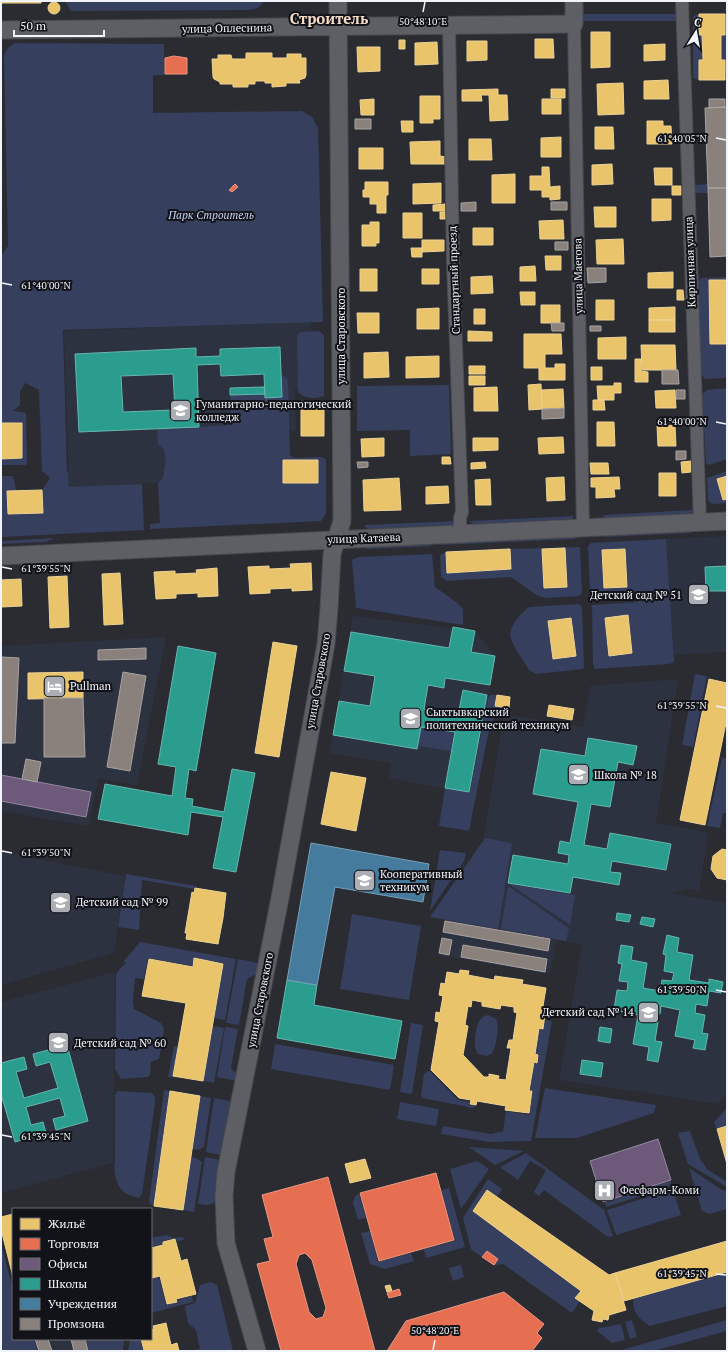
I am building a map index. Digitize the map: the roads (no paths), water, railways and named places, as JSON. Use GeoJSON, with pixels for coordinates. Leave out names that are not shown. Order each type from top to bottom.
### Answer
{"type":"FeatureCollection","features":[{"type":"Feature","properties":{"kind":"street","name":"улица Старовского"},"geometry":{"type":"LineString","coordinates":[[257,1351],[226,1244],[224,1222],[225,1188],[226,1172],[280,898],[326,644],[332,554],[342,521],[338,1]]}},
{"type":"Feature","properties":{"kind":"street"},"geometry":{"type":"LineString","coordinates":[[574,1],[574,24]]}},
{"type":"Feature","properties":{"kind":"street","name":"Кирпичная улица"},"geometry":{"type":"LineString","coordinates":[[682,1],[700,523]]}},
{"type":"Feature","properties":{"kind":"street","name":"улица Оплеснина"},"geometry":{"type":"LineString","coordinates":[[1,30],[574,24]]}},
{"type":"Feature","properties":{"kind":"street","name":"улица Маегова"},"geometry":{"type":"LineString","coordinates":[[574,24],[583,529]]}},
{"type":"Feature","properties":{"kind":"street","name":"Стандартный проезд"},"geometry":{"type":"LineString","coordinates":[[449,26],[453,270],[462,512],[460,518],[460,534]]}},
{"type":"Feature","properties":{"kind":"street","name":"улица Катаева"},"geometry":{"type":"LineString","coordinates":[[1,556],[727,521]]}},
{"type":"Feature","properties":{"kind":"place","name":"Гуманитарно-педагогический колледж"},"geometry":{"type":"Point","coordinates":[181,410]}},
{"type":"Feature","properties":{"kind":"place","name":"Детский сад № 51"},"geometry":{"type":"Point","coordinates":[698,595]}},
{"type":"Feature","properties":{"kind":"place","name":"Pullman"},"geometry":{"type":"Point","coordinates":[55,686]}},
{"type":"Feature","properties":{"kind":"place","name":"Сыктывкарский политехнический техникум"},"geometry":{"type":"Point","coordinates":[410,718]}},
{"type":"Feature","properties":{"kind":"place","name":"Школа № 18"},"geometry":{"type":"Point","coordinates":[579,775]}},
{"type":"Feature","properties":{"kind":"place","name":"Кооперативный техникум"},"geometry":{"type":"Point","coordinates":[364,880]}},
{"type":"Feature","properties":{"kind":"place","name":"Детский сад № 99"},"geometry":{"type":"Point","coordinates":[61,902]}},
{"type":"Feature","properties":{"kind":"place","name":"Детский сад № 14"},"geometry":{"type":"Point","coordinates":[649,1012]}},
{"type":"Feature","properties":{"kind":"place","name":"Детский сад № 60"},"geometry":{"type":"Point","coordinates":[58,1043]}},
{"type":"Feature","properties":{"kind":"place","name":"Фесфарм-Коми"},"geometry":{"type":"Point","coordinates":[604,1190]}},
{"type":"Feature","properties":{"kind":"district","name":"Строитель"},"geometry":{"type":"Point","coordinates":[329,19]}},
{"type":"Feature","properties":{"kind":"park label","name":"Парк Строитель"},"geometry":{"type":"Point","coordinates":[211,215]}}]}
